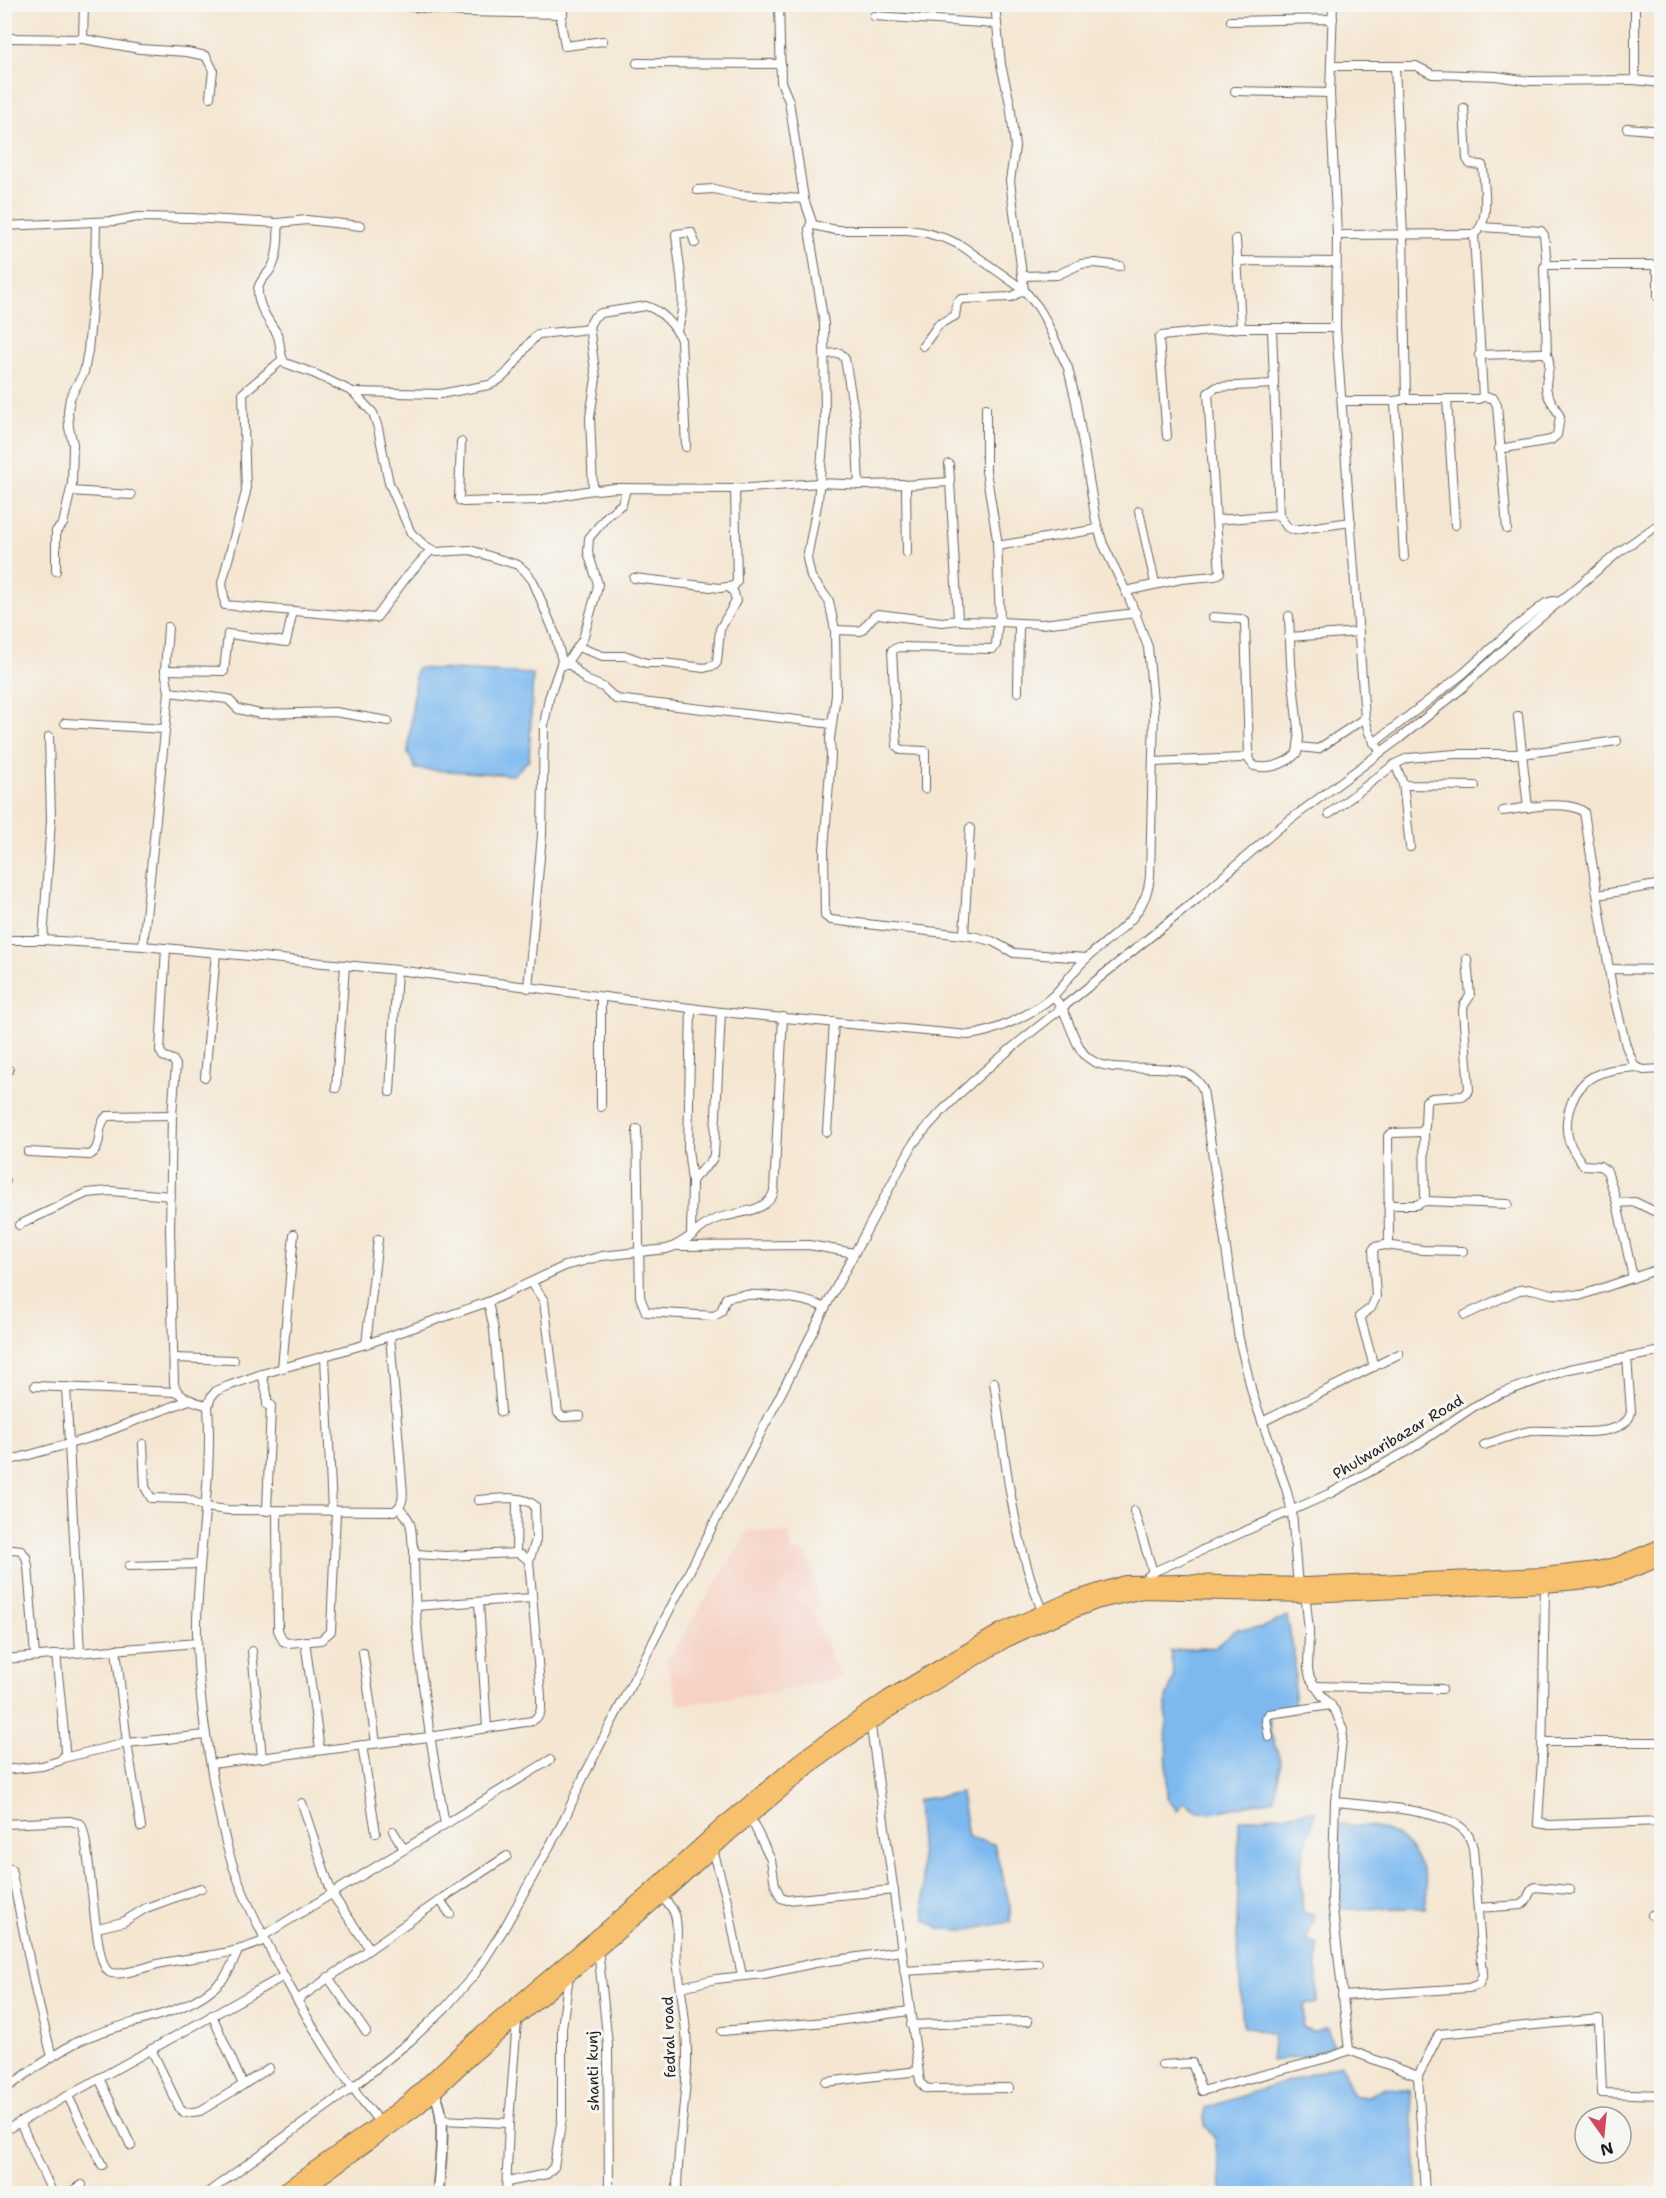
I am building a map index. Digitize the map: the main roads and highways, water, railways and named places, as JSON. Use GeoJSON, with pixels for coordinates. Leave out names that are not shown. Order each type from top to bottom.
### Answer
{"type":"FeatureCollection","features":[{"type":"Feature","properties":{"kind":"highway"},"geometry":{"type":"LineString","coordinates":[[279,2193],[429,2089],[517,2020],[598,1949],[775,1780],[820,1745],[1006,1640],[1072,1611],[1127,1593],[1339,1589],[1544,1575],[1619,1564],[1662,1546]]}},
{"type":"Feature","properties":{"kind":"highway"},"geometry":{"type":"LineString","coordinates":[[1410,1585],[1576,1583],[1630,1572],[1662,1558]]}},
{"type":"Feature","properties":{"kind":"highway"},"geometry":{"type":"LineString","coordinates":[[297,2193],[386,2131],[574,1955],[713,1850],[870,1716],[1000,1631],[1042,1611],[1101,1589],[1148,1577],[1301,1590]]}},
{"type":"Feature","properties":{"kind":"water"},"geometry":{"type":"Polygon","coordinates":[[[416,668],[533,674],[529,760],[513,775],[416,769],[408,753],[416,668]]]}},
{"type":"Feature","properties":{"kind":"water"},"geometry":{"type":"Polygon","coordinates":[[[1287,1616],[1295,1660],[1294,1711],[1269,1714],[1270,1731],[1281,1763],[1274,1799],[1211,1813],[1197,1811],[1184,1802],[1177,1811],[1167,1797],[1166,1698],[1174,1678],[1170,1651],[1215,1647],[1237,1629],[1262,1628],[1287,1616]]]}},
{"type":"Feature","properties":{"kind":"water"},"geometry":{"type":"Polygon","coordinates":[[[961,1793],[968,1837],[994,1844],[1010,1906],[1010,1922],[968,1930],[939,1929],[925,1919],[917,1800],[961,1793]]]}},
{"type":"Feature","properties":{"kind":"water"},"geometry":{"type":"Polygon","coordinates":[[[1316,1811],[1300,1864],[1303,1913],[1315,1915],[1307,1939],[1317,1945],[1317,2003],[1305,2005],[1302,2026],[1313,2032],[1327,2027],[1333,2047],[1309,2055],[1271,2061],[1274,2034],[1243,2027],[1237,1937],[1239,1820],[1316,1811]]]}},
{"type":"Feature","properties":{"kind":"water"},"geometry":{"type":"Polygon","coordinates":[[[1340,1824],[1382,1830],[1400,1838],[1420,1864],[1426,1879],[1425,1908],[1342,1909],[1336,1888],[1340,1824]]]}},
{"type":"Feature","properties":{"kind":"water"},"geometry":{"type":"Polygon","coordinates":[[[1341,2064],[1353,2095],[1366,2097],[1385,2087],[1411,2091],[1418,2193],[1222,2193],[1215,2139],[1205,2126],[1205,2108],[1341,2064]]]}}]}
